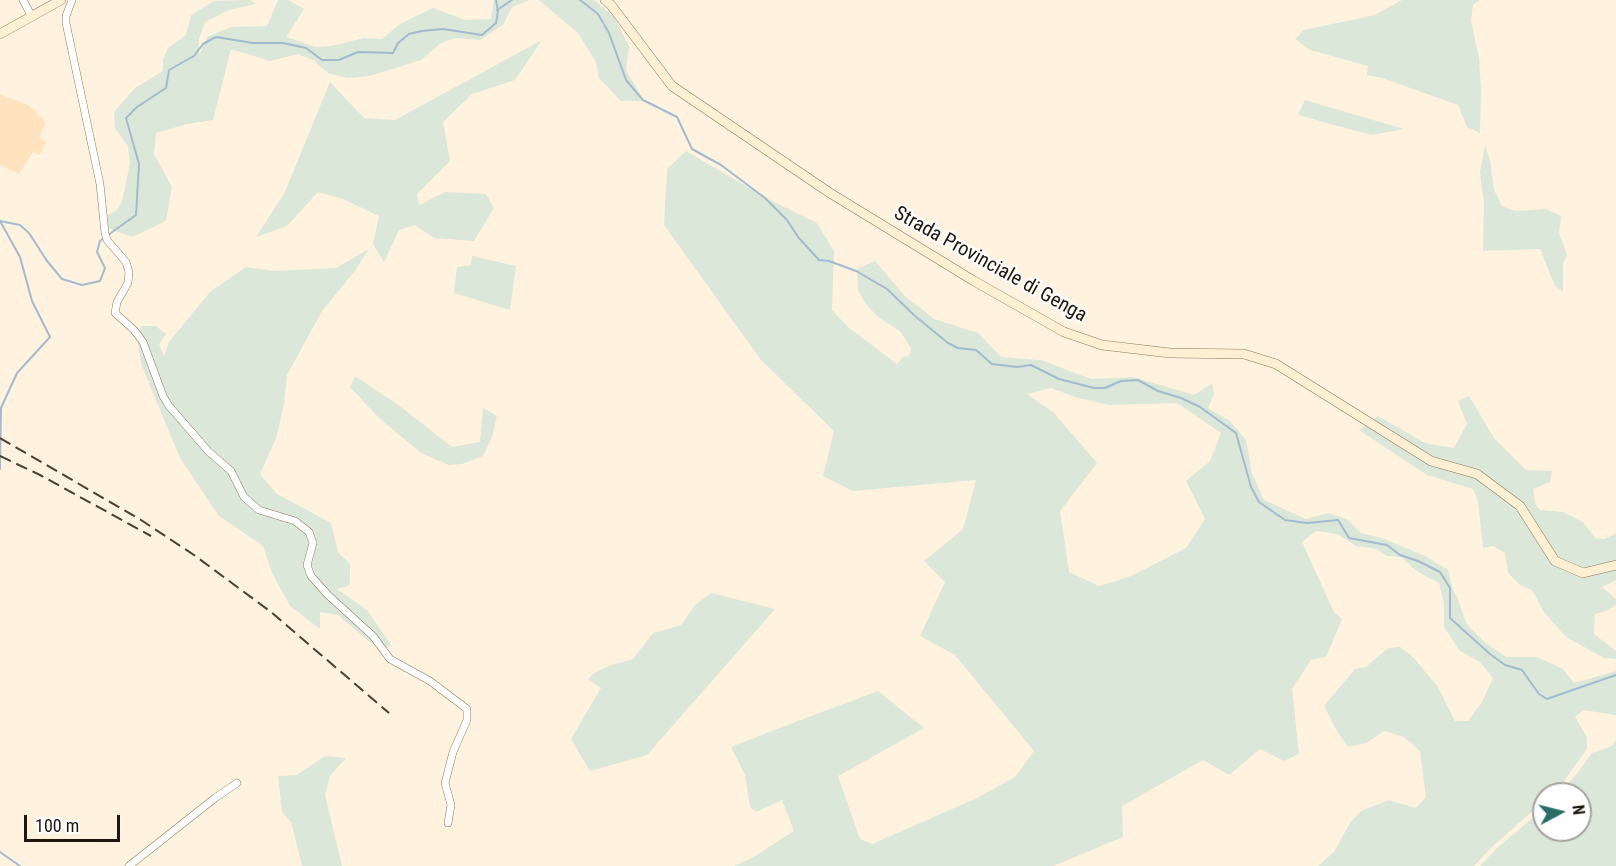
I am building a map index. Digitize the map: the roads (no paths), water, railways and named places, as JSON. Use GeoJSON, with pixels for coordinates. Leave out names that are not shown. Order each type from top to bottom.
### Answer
{"type":"FeatureCollection","features":[{"type":"Feature","properties":{"kind":"main road"},"geometry":{"type":"LineString","coordinates":[[0,34],[61,0]]}},
{"type":"Feature","properties":{"kind":"main road","name":"Strada Provinciale di Genga"},"geometry":{"type":"LineString","coordinates":[[605,0],[672,86],[830,193],[974,281],[1064,332],[1102,345],[1170,352],[1244,354],[1275,364],[1431,461],[1478,474],[1520,506],[1555,561],[1583,573],[1616,565]]}},
{"type":"Feature","properties":{"kind":"street"},"geometry":{"type":"LineString","coordinates":[[23,0],[31,15]]}},
{"type":"Feature","properties":{"kind":"street"},"geometry":{"type":"LineString","coordinates":[[72,0],[66,23],[100,184],[106,236],[122,257],[129,272],[128,283],[117,302],[115,313],[134,330],[143,342],[169,406],[209,453],[231,471],[244,497],[260,510],[295,521],[305,527],[312,537],[307,565],[311,576],[373,636],[390,659],[430,681],[467,709],[467,720],[453,752],[445,783],[451,805],[448,823]]}},
{"type":"Feature","properties":{"kind":"street"},"geometry":{"type":"LineString","coordinates":[[129,866],[237,783]]}},
{"type":"Feature","properties":{"kind":"waterway"},"geometry":{"type":"LineString","coordinates":[[108,235],[136,215],[139,164],[126,118],[137,107],[166,88],[169,70],[194,56],[203,44],[216,37],[253,43],[283,43],[306,48],[322,60],[339,60],[358,52],[393,53],[398,43],[409,34],[422,31],[443,29],[482,35],[496,23],[498,11],[496,0]]}},
{"type":"Feature","properties":{"kind":"waterway"},"geometry":{"type":"LineString","coordinates":[[497,10],[512,0]]}},
{"type":"Feature","properties":{"kind":"waterway"},"geometry":{"type":"LineString","coordinates":[[580,0],[598,14],[609,33],[626,80],[643,100],[677,117],[692,149],[721,165],[765,198],[787,220],[798,237],[819,260],[829,261],[856,271],[887,289],[948,343],[958,348],[976,350],[992,364],[1017,367],[1031,365],[1059,379],[1094,388],[1105,388],[1121,381],[1138,380],[1158,391],[1200,407],[1236,433],[1251,487],[1259,502],[1285,520],[1307,523],[1338,520],[1349,538],[1387,545],[1400,555],[1440,572],[1450,588],[1450,618],[1505,665],[1522,670],[1539,694],[1547,699],[1616,675]]}},
{"type":"Feature","properties":{"kind":"waterway"},"geometry":{"type":"LineString","coordinates":[[0,221],[20,225],[29,233],[62,279],[82,285],[100,281],[105,268],[97,252],[100,241],[104,238]]}},
{"type":"Feature","properties":{"kind":"waterway"},"geometry":{"type":"LineString","coordinates":[[0,221],[20,257],[32,301],[50,337],[17,373],[1,408],[0,469]]}},
{"type":"Feature","properties":{"kind":"waterway"},"geometry":{"type":"LineString","coordinates":[[0,852],[20,866]]}},
{"type":"Feature","properties":{"kind":"railway"},"geometry":{"type":"LineString","coordinates":[[0,438],[141,520],[194,555],[271,612],[389,713]]}},
{"type":"Feature","properties":{"kind":"railway"},"geometry":{"type":"LineString","coordinates":[[0,456],[40,475],[151,536]]}}]}
